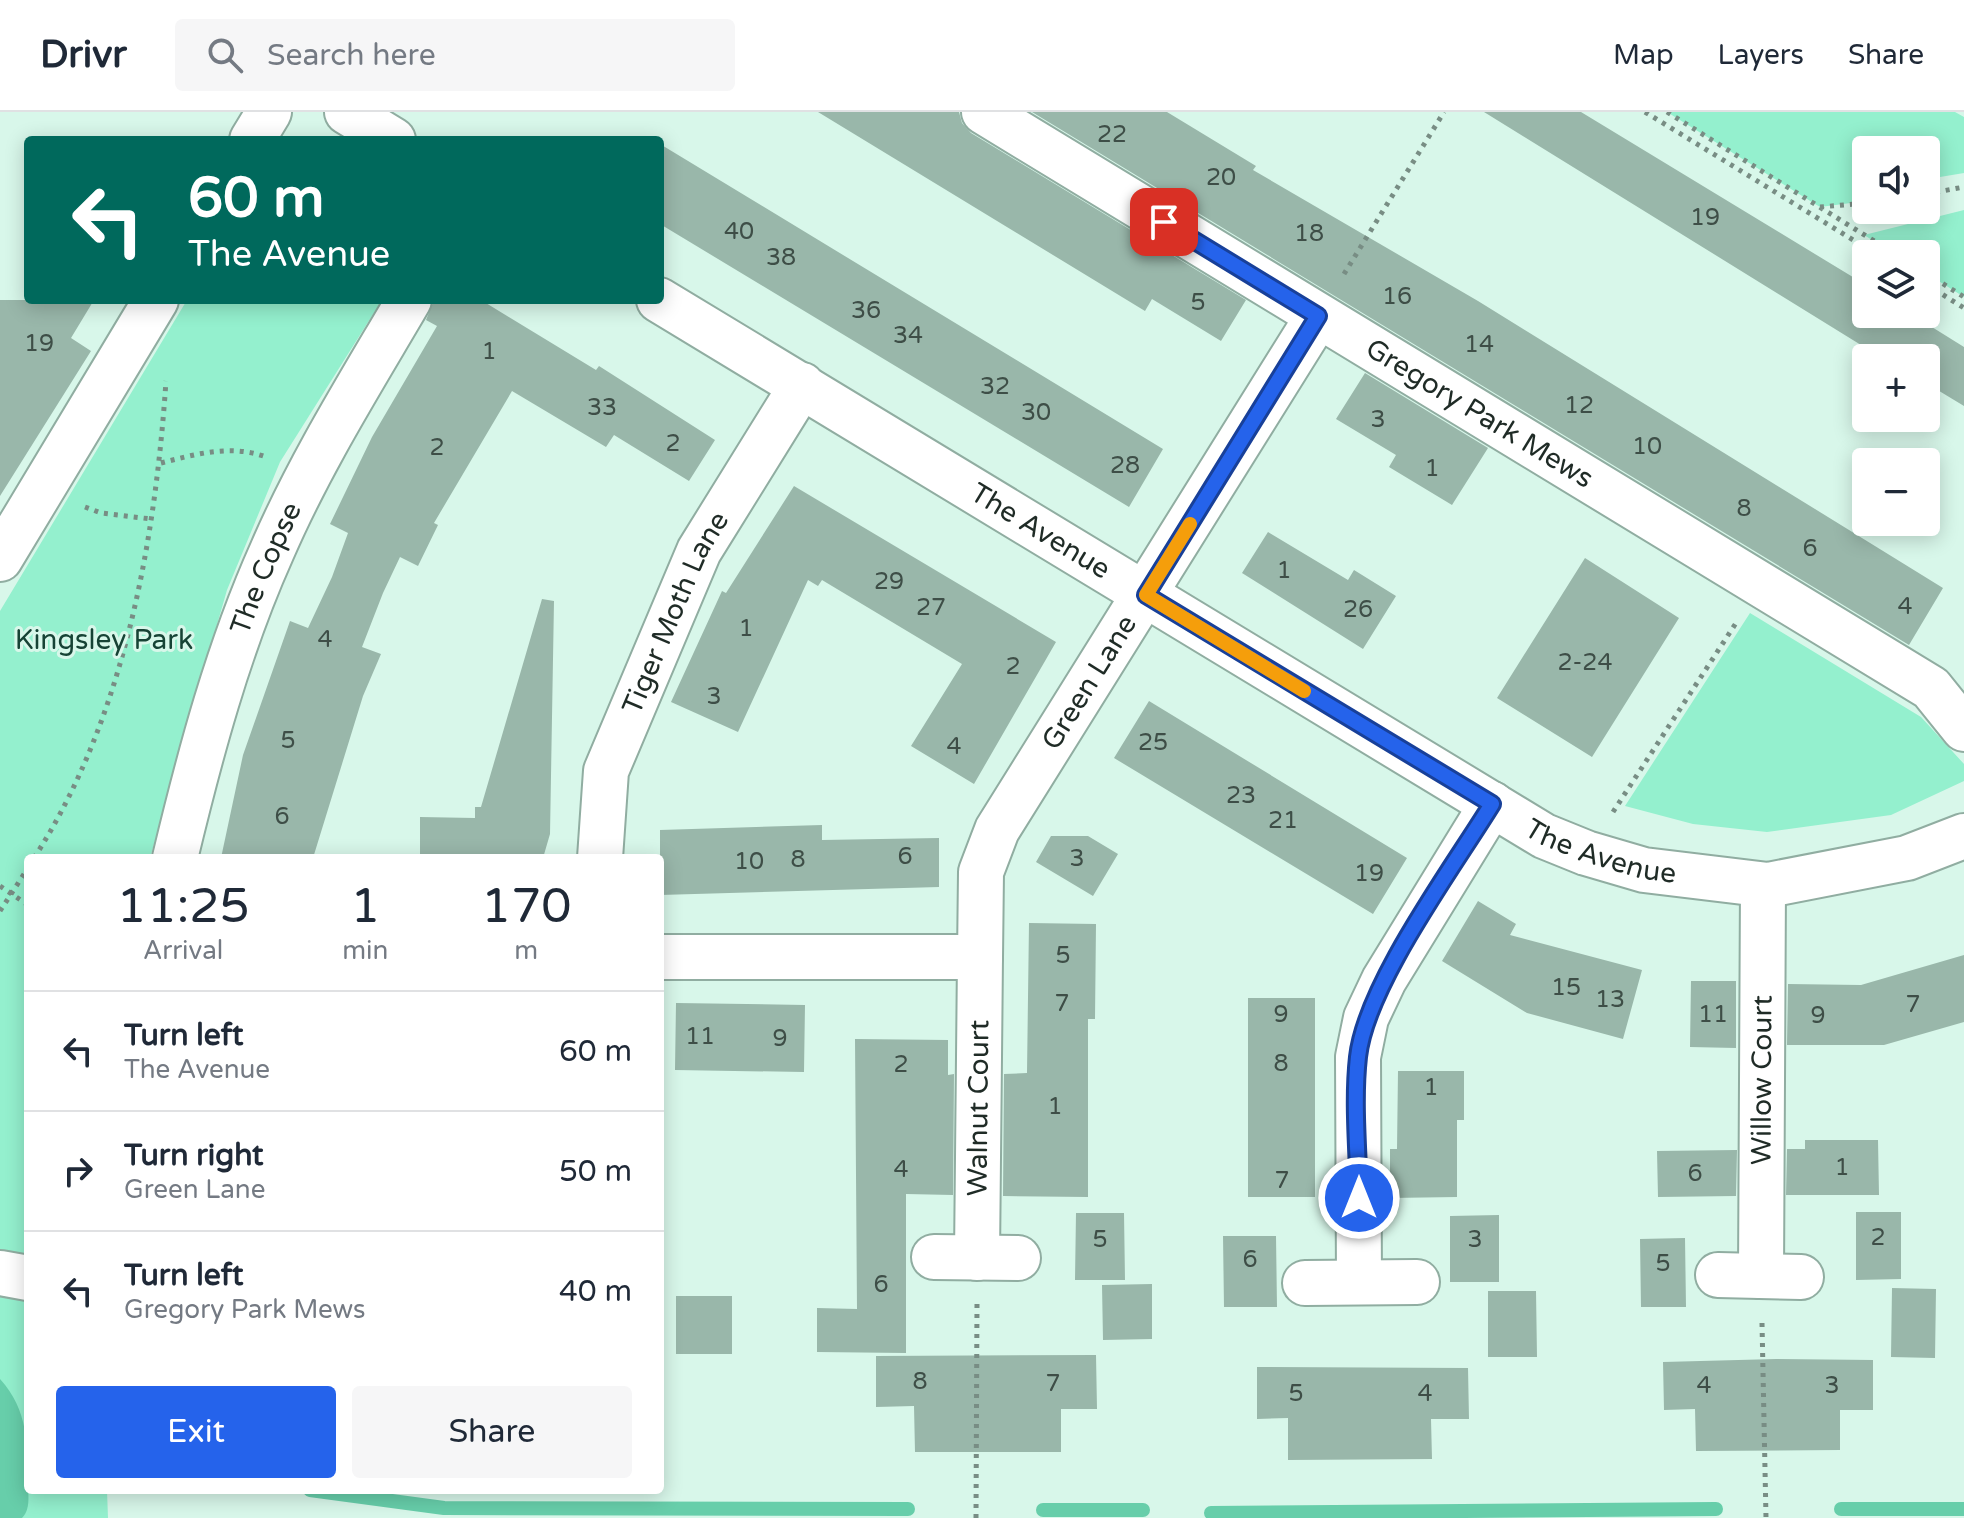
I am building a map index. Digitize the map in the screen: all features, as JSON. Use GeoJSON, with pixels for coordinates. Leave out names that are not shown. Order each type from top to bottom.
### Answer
{"type":"FeatureCollection","features":[{"type":"Feature","properties":{"kind":"street"},"geometry":{"type":"LineString","coordinates":[[254,136],[269,112]]}},
{"type":"Feature","properties":{"kind":"street"},"geometry":{"type":"LineString","coordinates":[[347,112],[397,130]]}},
{"type":"Feature","properties":{"kind":"street","name":"Gregory Park Mews"},"geometry":{"type":"LineString","coordinates":[[984,112],[1931,688],[1964,729]]}},
{"type":"Feature","properties":{"kind":"street","name":"The Avenue"},"geometry":{"type":"LineString","coordinates":[[664,303],[1544,836],[1586,853],[1644,870],[1763,885],[1907,858],[1964,836]]}},
{"type":"Feature","properties":{"kind":"street"},"geometry":{"type":"LineString","coordinates":[[0,559],[154,304]]}},
{"type":"Feature","properties":{"kind":"street","name":"The Copse"},"geometry":{"type":"LineString","coordinates":[[176,854],[221,684],[271,553],[307,476],[407,304]]}},
{"type":"Feature","properties":{"kind":"street","name":"Green Lane"},"geometry":{"type":"LineString","coordinates":[[980,957],[981,872],[997,830],[1318,316]]}},
{"type":"Feature","properties":{"kind":"street","name":"Tiger Moth Lane"},"geometry":{"type":"LineString","coordinates":[[600,854],[606,771],[699,551],[802,385]]}},
{"type":"Feature","properties":{"kind":"street"},"geometry":{"type":"LineString","coordinates":[[1359,1282],[1358,1057],[1366,1018],[1384,980],[1492,804]]}},
{"type":"Feature","properties":{"kind":"street","name":"Willow Court"},"geometry":{"type":"LineString","coordinates":[[1763,885],[1781,1276]]}},
{"type":"Feature","properties":{"kind":"street"},"geometry":{"type":"LineString","coordinates":[[664,957],[980,957]]}},
{"type":"Feature","properties":{"kind":"street","name":"Walnut Court"},"geometry":{"type":"LineString","coordinates":[[980,957],[998,1258]]}},
{"type":"Feature","properties":{"kind":"street"},"geometry":{"type":"LineString","coordinates":[[934,1257],[998,1258]]}},
{"type":"Feature","properties":{"kind":"street"},"geometry":{"type":"LineString","coordinates":[[0,1273],[24,1277]]}},
{"type":"Feature","properties":{"kind":"street"},"geometry":{"type":"LineString","coordinates":[[1718,1275],[1781,1276]]}},
{"type":"Feature","properties":{"kind":"street"},"geometry":{"type":"LineString","coordinates":[[1305,1283],[1417,1282]]}},
{"type":"Feature","properties":{"kind":"path"},"geometry":{"type":"LineString","coordinates":[[1318,316],[1444,112]]}},
{"type":"Feature","properties":{"kind":"path"},"geometry":{"type":"LineString","coordinates":[[1645,112],[1853,240]]}},
{"type":"Feature","properties":{"kind":"path"},"geometry":{"type":"LineString","coordinates":[[1667,112],[1873,240]]}},
{"type":"Feature","properties":{"kind":"path"},"geometry":{"type":"LineString","coordinates":[[1940,191],[1964,187]]}},
{"type":"Feature","properties":{"kind":"path"},"geometry":{"type":"LineString","coordinates":[[1820,207],[1852,205]]}},
{"type":"Feature","properties":{"kind":"path"},"geometry":{"type":"LineString","coordinates":[[1940,282],[1964,297]]}},
{"type":"Feature","properties":{"kind":"path"},"geometry":{"type":"LineString","coordinates":[[1940,293],[1964,308]]}},
{"type":"Feature","properties":{"kind":"path"},"geometry":{"type":"LineString","coordinates":[[37,854],[63,814],[93,746],[129,625],[161,463],[167,372]]}},
{"type":"Feature","properties":{"kind":"path"},"geometry":{"type":"LineString","coordinates":[[161,463],[205,452],[247,450],[307,476]]}},
{"type":"Feature","properties":{"kind":"path"},"geometry":{"type":"LineString","coordinates":[[45,486],[67,500],[101,513],[151,519]]}},
{"type":"Feature","properties":{"kind":"path"},"geometry":{"type":"LineString","coordinates":[[1586,853],[1761,585]]}},
{"type":"Feature","properties":{"kind":"path"},"geometry":{"type":"LineString","coordinates":[[0,911],[24,874]]}},
{"type":"Feature","properties":{"kind":"path"},"geometry":{"type":"LineString","coordinates":[[0,886],[24,902]]}},
{"type":"Feature","properties":{"kind":"path"},"geometry":{"type":"LineString","coordinates":[[976,1518],[998,1258]]}},
{"type":"Feature","properties":{"kind":"path"},"geometry":{"type":"LineString","coordinates":[[1766,1518],[1781,1276]]}},
{"type":"Feature","properties":{"kind":"green space"},"geometry":{"type":"Polygon","coordinates":[[[1667,112],[1955,112],[1964,117],[1964,173],[1940,177],[1940,136],[1852,136],[1852,203],[1820,207],[1667,112]]]}},
{"type":"Feature","properties":{"kind":"green space"},"geometry":{"type":"Polygon","coordinates":[[[1964,210],[1964,297],[1940,282],[1940,240],[1872,240],[1864,235],[1908,224],[1940,224],[1940,216],[1964,210]]]}},
{"type":"Feature","properties":{"kind":"green space","name":"Kingsley Park"},"geometry":{"type":"Polygon","coordinates":[[[185,304],[379,304],[280,462],[227,590],[151,854],[24,854],[24,1257],[0,1252],[0,611],[185,304]]]}},
{"type":"Feature","properties":{"kind":"green space"},"geometry":{"type":"Polygon","coordinates":[[[1750,613],[1921,717],[1964,764],[1964,781],[1891,815],[1767,832],[1693,824],[1625,806],[1750,613]]]}},
{"type":"Feature","properties":{"kind":"green space"},"geometry":{"type":"Polygon","coordinates":[[[0,1295],[24,1299],[24,1494],[107,1494],[108,1518],[0,1518],[0,1295]]]}},
{"type":"Feature","properties":{"kind":"shaded area"},"geometry":{"type":"Polygon","coordinates":[[[0,1379],[16,1403],[24,1428],[24,1494],[28,1494],[28,1502],[22,1518],[0,1518],[0,1379]]]}},
{"type":"Feature","properties":{"kind":"building"},"geometry":{"type":"Polygon","coordinates":[[[818,112],[959,112],[962,123],[971,133],[1246,300],[1221,341],[1152,299],[1145,311],[818,112]]]}},
{"type":"Feature","properties":{"kind":"building"},"geometry":{"type":"Polygon","coordinates":[[[1032,112],[1167,112],[1256,166],[1253,170],[1478,301],[1852,532],[1852,536],[1859,536],[1943,588],[1909,645],[1032,112]]]}},
{"type":"Feature","properties":{"kind":"building"},"geometry":{"type":"Polygon","coordinates":[[[1484,112],[1581,112],[1852,277],[1852,328],[1933,328],[1964,347],[1964,406],[1940,391],[1940,344],[1859,344],[1484,112]]]}},
{"type":"Feature","properties":{"kind":"building"},"geometry":{"type":"Polygon","coordinates":[[[664,146],[1163,449],[1129,507],[664,226],[664,146]]]}},
{"type":"Feature","properties":{"kind":"building"},"geometry":{"type":"Polygon","coordinates":[[[0,300],[24,300],[24,304],[92,304],[71,338],[91,351],[0,496],[0,300]]]}},
{"type":"Feature","properties":{"kind":"building"},"geometry":{"type":"Polygon","coordinates":[[[432,304],[488,304],[596,370],[599,366],[715,440],[689,481],[614,435],[606,447],[512,391],[434,523],[438,525],[418,566],[400,557],[383,593],[362,647],[381,654],[363,696],[314,854],[222,854],[243,755],[290,621],[308,628],[332,577],[348,533],[330,524],[372,437],[437,326],[426,320],[432,304]]]}},
{"type":"Feature","properties":{"kind":"building"},"geometry":{"type":"Polygon","coordinates":[[[1365,373],[1488,448],[1452,505],[1389,467],[1396,455],[1336,419],[1365,373]]]}},
{"type":"Feature","properties":{"kind":"building"},"geometry":{"type":"Polygon","coordinates":[[[794,486],[1056,642],[974,784],[911,746],[962,664],[822,580],[818,586],[808,580],[738,732],[671,702],[722,591],[726,593],[794,486]]]}},
{"type":"Feature","properties":{"kind":"building"},"geometry":{"type":"Polygon","coordinates":[[[1268,532],[1348,580],[1354,570],[1396,596],[1363,649],[1242,573],[1268,532]]]}},
{"type":"Feature","properties":{"kind":"building"},"geometry":{"type":"Polygon","coordinates":[[[1585,558],[1679,618],[1592,757],[1497,698],[1585,558]]]}},
{"type":"Feature","properties":{"kind":"building"},"geometry":{"type":"Polygon","coordinates":[[[542,599],[554,601],[550,834],[544,854],[420,854],[420,817],[475,818],[475,807],[481,807],[542,599]]]}},
{"type":"Feature","properties":{"kind":"building"},"geometry":{"type":"Polygon","coordinates":[[[1149,701],[1407,858],[1373,914],[1114,758],[1149,701]]]}},
{"type":"Feature","properties":{"kind":"building"},"geometry":{"type":"Polygon","coordinates":[[[822,825],[822,840],[939,838],[939,887],[664,895],[664,854],[660,854],[660,830],[822,825]]]}},
{"type":"Feature","properties":{"kind":"building"},"geometry":{"type":"Polygon","coordinates":[[[1051,836],[1088,836],[1118,854],[1093,896],[1036,862],[1051,836]]]}},
{"type":"Feature","properties":{"kind":"building"},"geometry":{"type":"Polygon","coordinates":[[[1478,901],[1516,924],[1510,935],[1642,970],[1623,1039],[1527,1013],[1442,961],[1478,901]]]}},
{"type":"Feature","properties":{"kind":"building"},"geometry":{"type":"Polygon","coordinates":[[[1029,923],[1096,924],[1095,1019],[1088,1019],[1088,1197],[1003,1196],[1004,1074],[1027,1073],[1029,923]]]}},
{"type":"Feature","properties":{"kind":"building"},"geometry":{"type":"Polygon","coordinates":[[[1964,955],[1964,1022],[1884,1045],[1787,1045],[1788,984],[1861,985],[1964,955]]]}},
{"type":"Feature","properties":{"kind":"building"},"geometry":{"type":"Polygon","coordinates":[[[1691,981],[1736,981],[1736,1048],[1690,1047],[1691,981]]]}},
{"type":"Feature","properties":{"kind":"building"},"geometry":{"type":"Polygon","coordinates":[[[1248,998],[1315,998],[1315,1197],[1248,1197],[1248,998]]]}},
{"type":"Feature","properties":{"kind":"building"},"geometry":{"type":"Polygon","coordinates":[[[676,1003],[805,1005],[804,1072],[675,1070],[676,1003]]]}},
{"type":"Feature","properties":{"kind":"building"},"geometry":{"type":"Polygon","coordinates":[[[855,1039],[948,1040],[948,1075],[954,1074],[953,1195],[906,1194],[906,1353],[817,1352],[817,1308],[857,1309],[855,1039]]]}},
{"type":"Feature","properties":{"kind":"building"},"geometry":{"type":"Polygon","coordinates":[[[1398,1071],[1464,1071],[1464,1120],[1457,1120],[1457,1197],[1390,1198],[1390,1149],[1397,1149],[1398,1071]]]}},
{"type":"Feature","properties":{"kind":"building"},"geometry":{"type":"Polygon","coordinates":[[[1805,1140],[1878,1140],[1879,1195],[1786,1195],[1787,1149],[1805,1149],[1805,1140]]]}},
{"type":"Feature","properties":{"kind":"building"},"geometry":{"type":"Polygon","coordinates":[[[1737,1150],[1736,1196],[1658,1197],[1657,1151],[1737,1150]]]}},
{"type":"Feature","properties":{"kind":"building"},"geometry":{"type":"Polygon","coordinates":[[[1856,1212],[1901,1212],[1901,1279],[1856,1280],[1856,1212]]]}},
{"type":"Feature","properties":{"kind":"building"},"geometry":{"type":"Polygon","coordinates":[[[1076,1213],[1124,1213],[1125,1280],[1075,1280],[1076,1213]]]}},
{"type":"Feature","properties":{"kind":"building"},"geometry":{"type":"Polygon","coordinates":[[[1499,1215],[1499,1282],[1450,1282],[1450,1216],[1499,1215]]]}},
{"type":"Feature","properties":{"kind":"building"},"geometry":{"type":"Polygon","coordinates":[[[1223,1236],[1276,1236],[1277,1307],[1224,1307],[1223,1236]]]}},
{"type":"Feature","properties":{"kind":"building"},"geometry":{"type":"Polygon","coordinates":[[[1685,1238],[1686,1307],[1641,1307],[1640,1239],[1685,1238]]]}},
{"type":"Feature","properties":{"kind":"building"},"geometry":{"type":"Polygon","coordinates":[[[1152,1284],[1152,1339],[1103,1340],[1102,1285],[1152,1284]]]}},
{"type":"Feature","properties":{"kind":"building"},"geometry":{"type":"Polygon","coordinates":[[[1892,1288],[1936,1289],[1935,1358],[1891,1357],[1892,1288]]]}},
{"type":"Feature","properties":{"kind":"building"},"geometry":{"type":"Polygon","coordinates":[[[1488,1291],[1536,1291],[1537,1357],[1488,1357],[1488,1291]]]}},
{"type":"Feature","properties":{"kind":"building"},"geometry":{"type":"Polygon","coordinates":[[[676,1296],[732,1296],[732,1354],[676,1354],[676,1296]]]}},
{"type":"Feature","properties":{"kind":"building"},"geometry":{"type":"Polygon","coordinates":[[[1096,1355],[1097,1409],[1061,1409],[1061,1452],[915,1452],[914,1406],[876,1407],[876,1356],[1096,1355]]]}},
{"type":"Feature","properties":{"kind":"building"},"geometry":{"type":"Polygon","coordinates":[[[1873,1360],[1873,1410],[1840,1410],[1840,1450],[1696,1451],[1695,1409],[1664,1410],[1663,1362],[1873,1360]]]}},
{"type":"Feature","properties":{"kind":"building"},"geometry":{"type":"Polygon","coordinates":[[[1257,1367],[1468,1368],[1469,1419],[1431,1419],[1432,1459],[1288,1460],[1288,1418],[1257,1419],[1257,1367]]]}},
{"type":"Feature","properties":{"kind":"waterway"},"geometry":{"type":"LineString","coordinates":[[340,1494],[444,1508],[908,1509]]}},
{"type":"Feature","properties":{"kind":"waterway"},"geometry":{"type":"LineString","coordinates":[[1211,1513],[1716,1509]]}},
{"type":"Feature","properties":{"kind":"waterway"},"geometry":{"type":"LineString","coordinates":[[1841,1509],[1964,1509]]}},
{"type":"Feature","properties":{"kind":"waterway"},"geometry":{"type":"LineString","coordinates":[[1043,1510],[1143,1510]]}},
{"type":"Feature","properties":{"kind":"slow traffic"},"geometry":{"type":"LineString","coordinates":[[1190,524],[1146,595],[1304,691]]}},
{"type":"Feature","properties":{"kind":"route"},"geometry":{"type":"LineString","coordinates":[[1164,222],[1318,316],[1146,595],[1492,804],[1384,980],[1366,1018],[1358,1057],[1359,1198]]}}]}
